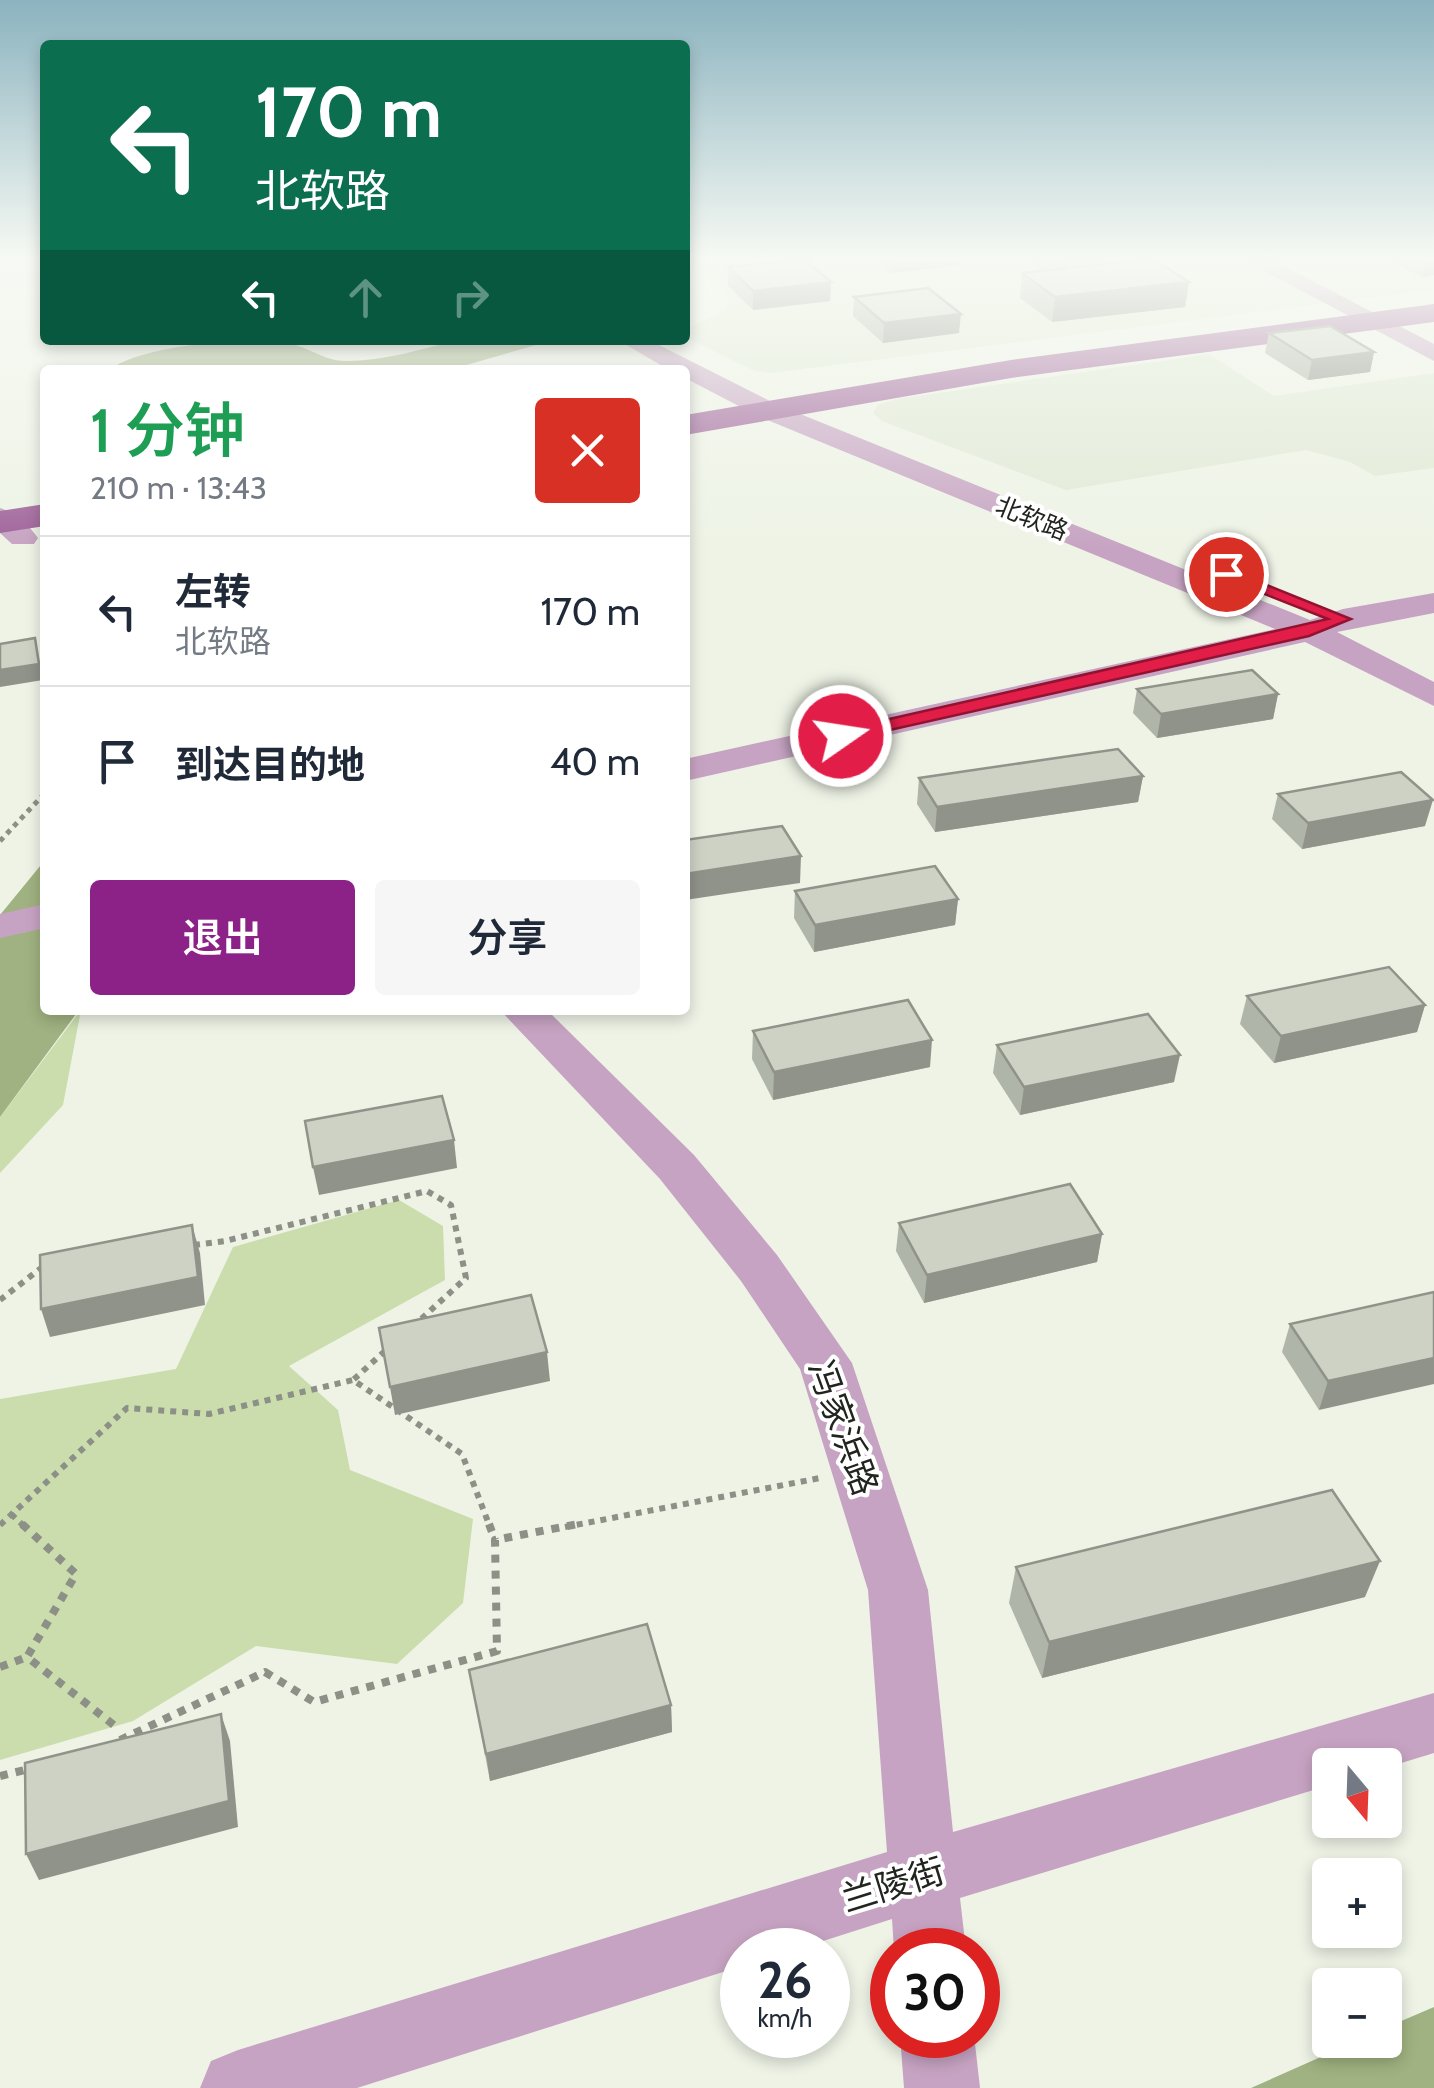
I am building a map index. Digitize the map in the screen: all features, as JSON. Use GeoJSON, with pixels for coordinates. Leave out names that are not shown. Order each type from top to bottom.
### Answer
{"type":"FeatureCollection","features":[{"type":"Feature","properties":{"kind":"main road"},"geometry":{"type":"LineString","coordinates":[[690,408],[774,402],[1089,356]]}},
{"type":"Feature","properties":{"kind":"main road"},"geometry":{"type":"LineString","coordinates":[[690,424],[774,402]]}},
{"type":"Feature","properties":{"kind":"street","name":"北软路"},"geometry":{"type":"LineString","coordinates":[[697,356],[774,402],[1343,619],[1434,670]]}},
{"type":"Feature","properties":{"kind":"street","name":"北软路"},"geometry":{"type":"LineString","coordinates":[[690,366],[1309,631],[1434,696]]}},
{"type":"Feature","properties":{"kind":"street"},"geometry":{"type":"LineString","coordinates":[[690,769],[1309,631],[1343,619],[1434,604]]}},
{"type":"Feature","properties":{"kind":"street"},"geometry":{"type":"LineString","coordinates":[[0,926],[40,917]]}},
{"type":"Feature","properties":{"kind":"street","name":"冯家浜路"},"geometry":{"type":"LineString","coordinates":[[527,1015],[677,1167],[759,1268],[824,1364],[862,1470],[898,1590],[928,1928]]}},
{"type":"Feature","properties":{"kind":"street","name":"兰陵街"},"geometry":{"type":"LineString","coordinates":[[238,2088],[924,1875],[1434,1723]]}},
{"type":"Feature","properties":{"kind":"street"},"geometry":{"type":"LineString","coordinates":[[939,2058],[942,2088]]}},
{"type":"Feature","properties":{"kind":"path"},"geometry":{"type":"LineString","coordinates":[[0,841],[40,798]]}},
{"type":"Feature","properties":{"kind":"path"},"geometry":{"type":"LineString","coordinates":[[186,1246],[225,1241],[427,1192],[451,1206],[466,1278],[409,1329]]}},
{"type":"Feature","properties":{"kind":"path"},"geometry":{"type":"LineString","coordinates":[[0,1300],[47,1263]]}},
{"type":"Feature","properties":{"kind":"path"},"geometry":{"type":"LineString","coordinates":[[0,1525],[127,1408],[209,1414],[352,1380],[395,1342]]}},
{"type":"Feature","properties":{"kind":"path"},"geometry":{"type":"LineString","coordinates":[[113,1744],[265,1672],[314,1702],[498,1651],[495,1540],[462,1454],[352,1380]]}},
{"type":"Feature","properties":{"kind":"path"},"geometry":{"type":"LineString","coordinates":[[495,1540],[862,1470]]}},
{"type":"Feature","properties":{"kind":"path"},"geometry":{"type":"LineString","coordinates":[[0,1667],[27,1657],[76,1574],[11,1514]]}},
{"type":"Feature","properties":{"kind":"path"},"geometry":{"type":"LineString","coordinates":[[27,1657],[116,1726]]}},
{"type":"Feature","properties":{"kind":"path"},"geometry":{"type":"LineString","coordinates":[[0,1776],[38,1766]]}},
{"type":"Feature","properties":{"kind":"shaded area"},"geometry":{"type":"Polygon","coordinates":[[[140,356],[324,356],[346,361],[496,356],[466,365],[118,365],[140,356]]]}},
{"type":"Feature","properties":{"kind":"shaded area"},"geometry":{"type":"Polygon","coordinates":[[[725,356],[903,356],[771,373],[755,371],[725,356]]]}},
{"type":"Feature","properties":{"kind":"shaded area"},"geometry":{"type":"Polygon","coordinates":[[[1192,356],[1213,356],[1274,396],[1434,373],[1434,468],[1375,476],[1350,462],[1306,450],[1066,490],[882,421],[873,413],[878,405],[897,399],[1192,356]]]}},
{"type":"Feature","properties":{"kind":"shaded area"},"geometry":{"type":"Polygon","coordinates":[[[40,866],[40,1015],[75,1015],[0,1117],[0,915],[40,866]]]}},
{"type":"Feature","properties":{"kind":"shaded area"},"geometry":{"type":"Polygon","coordinates":[[[80,1015],[63,1105],[0,1173],[0,1117],[80,1015]]]}},
{"type":"Feature","properties":{"kind":"shaded area"},"geometry":{"type":"Polygon","coordinates":[[[399,1200],[443,1226],[445,1280],[289,1366],[338,1410],[350,1470],[473,1519],[463,1603],[397,1664],[256,1646],[133,1721],[0,1760],[0,1399],[176,1369],[233,1247],[399,1200]]]}},
{"type":"Feature","properties":{"kind":"shaded area"},"geometry":{"type":"Polygon","coordinates":[[[1434,2007],[1434,2088],[1251,2088],[1318,2058],[1402,2058],[1402,2021],[1434,2007]]]}},
{"type":"Feature","properties":{"kind":"building"},"geometry":{"type":"Polygon","coordinates":[[[35,638],[39,664],[0,670],[0,644],[35,638]]]}},
{"type":"Feature","properties":{"kind":"building"},"geometry":{"type":"Polygon","coordinates":[[[1252,670],[1278,694],[1161,714],[1137,689],[1252,670]]]}},
{"type":"Feature","properties":{"kind":"building"},"geometry":{"type":"Polygon","coordinates":[[[1118,749],[1143,776],[937,807],[919,778],[1118,749]]]}},
{"type":"Feature","properties":{"kind":"building"},"geometry":{"type":"Polygon","coordinates":[[[1401,772],[1433,800],[1308,823],[1278,794],[1401,772]]]}},
{"type":"Feature","properties":{"kind":"building"},"geometry":{"type":"Polygon","coordinates":[[[782,826],[801,856],[690,873],[690,839],[782,826]]]}},
{"type":"Feature","properties":{"kind":"building"},"geometry":{"type":"Polygon","coordinates":[[[935,866],[958,899],[815,925],[795,891],[935,866]]]}},
{"type":"Feature","properties":{"kind":"building"},"geometry":{"type":"Polygon","coordinates":[[[1389,967],[1425,1005],[1281,1036],[1247,996],[1389,967]]]}},
{"type":"Feature","properties":{"kind":"building"},"geometry":{"type":"Polygon","coordinates":[[[908,1000],[932,1040],[774,1072],[753,1031],[908,1000]]]}},
{"type":"Feature","properties":{"kind":"building"},"geometry":{"type":"Polygon","coordinates":[[[1148,1014],[1180,1055],[1024,1087],[997,1045],[1148,1014]]]}},
{"type":"Feature","properties":{"kind":"building"},"geometry":{"type":"Polygon","coordinates":[[[442,1096],[454,1140],[313,1167],[305,1121],[442,1096]]]}},
{"type":"Feature","properties":{"kind":"building"},"geometry":{"type":"Polygon","coordinates":[[[1070,1184],[1102,1234],[927,1275],[899,1223],[1070,1184]]]}},
{"type":"Feature","properties":{"kind":"building"},"geometry":{"type":"Polygon","coordinates":[[[192,1225],[198,1277],[41,1309],[40,1255],[192,1225]]]}},
{"type":"Feature","properties":{"kind":"building"},"geometry":{"type":"Polygon","coordinates":[[[1434,1292],[1434,1358],[1328,1381],[1290,1324],[1434,1292]]]}},
{"type":"Feature","properties":{"kind":"building"},"geometry":{"type":"Polygon","coordinates":[[[531,1295],[547,1352],[390,1387],[379,1328],[531,1295]]]}},
{"type":"Feature","properties":{"kind":"building"},"geometry":{"type":"Polygon","coordinates":[[[1332,1490],[1380,1561],[1049,1642],[1016,1567],[1332,1490]]]}},
{"type":"Feature","properties":{"kind":"building"},"geometry":{"type":"Polygon","coordinates":[[[647,1624],[671,1705],[486,1754],[469,1670],[647,1624]]]}},
{"type":"Feature","properties":{"kind":"building"},"geometry":{"type":"Polygon","coordinates":[[[221,1714],[229,1801],[26,1854],[25,1763],[221,1714]]]}},
{"type":"Feature","properties":{"kind":"route"},"geometry":{"type":"LineString","coordinates":[[841,736],[1309,631],[1343,619],[1226,574]]}}]}
